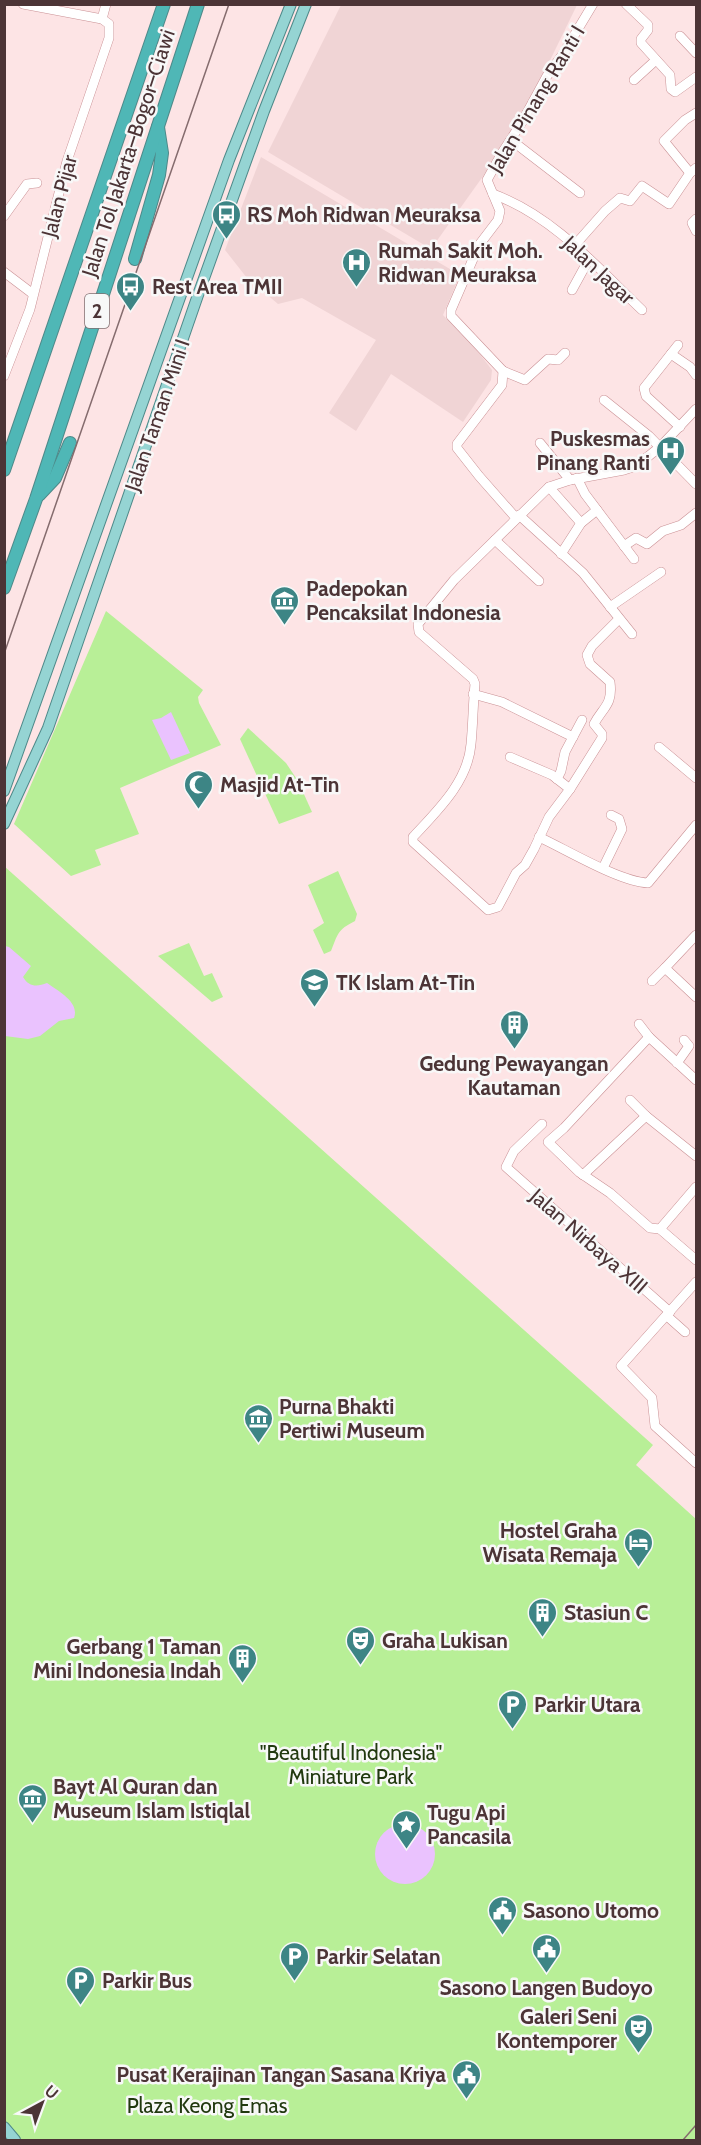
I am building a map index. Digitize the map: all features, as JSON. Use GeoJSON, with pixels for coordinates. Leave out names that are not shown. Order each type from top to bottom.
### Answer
{"type":"FeatureCollection","features":[{"type":"Feature","properties":{"kind":"highway","name":"Jalan Tol Jakarta–Bogor–Ciawi"},"geometry":{"type":"LineString","coordinates":[[4,470],[164,4]]}},
{"type":"Feature","properties":{"kind":"highway","name":"Jalan Tol Jakarta–Bogor–Ciawi"},"geometry":{"type":"LineString","coordinates":[[4,588],[36,499],[198,4]]}},
{"type":"Feature","properties":{"kind":"highway"},"geometry":{"type":"LineString","coordinates":[[135,259],[159,175],[162,153],[158,123]]}},
{"type":"Feature","properties":{"kind":"highway"},"geometry":{"type":"LineString","coordinates":[[36,499],[55,478],[70,443]]}},
{"type":"Feature","properties":{"kind":"main road","name":"Jalan Taman Mini I"},"geometry":{"type":"LineString","coordinates":[[4,791],[229,160],[291,4]]}},
{"type":"Feature","properties":{"kind":"main road","name":"Jalan Taman Mini I"},"geometry":{"type":"LineString","coordinates":[[4,824],[48,728],[198,295],[264,111],[306,4]]}},
{"type":"Feature","properties":{"kind":"main road"},"geometry":{"type":"LineString","coordinates":[[4,2127],[15,2140]]}},
{"type":"Feature","properties":{"kind":"main road"},"geometry":{"type":"LineString","coordinates":[[4,2135],[6,2140]]}},
{"type":"Feature","properties":{"kind":"street"},"geometry":{"type":"LineString","coordinates":[[23,4],[102,19],[106,4]]}},
{"type":"Feature","properties":{"kind":"street","name":"Jalan Pinang Ranti I"},"geometry":{"type":"LineString","coordinates":[[503,371],[451,316],[451,310],[479,245],[498,220],[500,211],[487,180],[547,76],[593,4]]}},
{"type":"Feature","properties":{"kind":"street"},"geometry":{"type":"LineString","coordinates":[[626,4],[648,25],[648,30],[640,41],[670,75],[669,85],[675,92],[696,77]]}},
{"type":"Feature","properties":{"kind":"street","name":"Jalan Pijar"},"geometry":{"type":"LineString","coordinates":[[4,376],[30,309],[68,161],[109,38],[109,24],[102,19]]}},
{"type":"Feature","properties":{"kind":"street"},"geometry":{"type":"LineString","coordinates":[[680,36],[696,53]]}},
{"type":"Feature","properties":{"kind":"street"},"geometry":{"type":"LineString","coordinates":[[634,80],[657,60]]}},
{"type":"Feature","properties":{"kind":"street"},"geometry":{"type":"LineString","coordinates":[[574,246],[605,211],[620,198],[630,201],[642,186],[669,204],[693,170],[664,141],[685,120],[696,113]]}},
{"type":"Feature","properties":{"kind":"street"},"geometry":{"type":"LineString","coordinates":[[512,140],[580,193]]}},
{"type":"Feature","properties":{"kind":"street"},"geometry":{"type":"LineString","coordinates":[[4,216],[27,184],[37,183]]}},
{"type":"Feature","properties":{"kind":"street","name":"Jalan Jagar"},"geometry":{"type":"LineString","coordinates":[[493,194],[525,208],[554,228],[642,310]]}},
{"type":"Feature","properties":{"kind":"street"},"geometry":{"type":"LineString","coordinates":[[696,219],[692,223],[696,231]]}},
{"type":"Feature","properties":{"kind":"street"},"geometry":{"type":"LineString","coordinates":[[572,290],[589,259]]}},
{"type":"Feature","properties":{"kind":"street"},"geometry":{"type":"LineString","coordinates":[[4,272],[33,294]]}},
{"type":"Feature","properties":{"kind":"street"},"geometry":{"type":"LineString","coordinates":[[678,345],[645,386],[644,393],[680,427]]}},
{"type":"Feature","properties":{"kind":"street"},"geometry":{"type":"LineString","coordinates":[[565,353],[557,361],[548,359],[525,380],[503,371],[502,385],[457,444],[457,448],[478,476],[518,517],[583,573],[632,634]]}},
{"type":"Feature","properties":{"kind":"street"},"geometry":{"type":"LineString","coordinates":[[671,354],[690,367],[696,375]]}},
{"type":"Feature","properties":{"kind":"street"},"geometry":{"type":"LineString","coordinates":[[604,400],[660,447],[696,484]]}},
{"type":"Feature","properties":{"kind":"street"},"geometry":{"type":"LineString","coordinates":[[619,619],[586,655],[590,664],[609,681],[611,686],[609,704],[594,724],[602,734],[597,747],[549,817],[525,865],[516,873],[498,907],[488,910],[414,845],[413,837],[437,812],[458,783],[465,768],[471,746],[473,694],[473,679],[419,632],[419,622],[472,562],[549,487],[574,479],[636,466],[660,447],[696,409]]}},
{"type":"Feature","properties":{"kind":"street"},"geometry":{"type":"LineString","coordinates":[[540,443],[574,479],[634,559]]}},
{"type":"Feature","properties":{"kind":"street"},"geometry":{"type":"LineString","coordinates":[[549,487],[581,524]]}},
{"type":"Feature","properties":{"kind":"street"},"geometry":{"type":"LineString","coordinates":[[561,554],[581,524],[597,510]]}},
{"type":"Feature","properties":{"kind":"street"},"geometry":{"type":"LineString","coordinates":[[624,546],[636,538],[647,544],[663,531],[681,525],[696,513]]}},
{"type":"Feature","properties":{"kind":"street"},"geometry":{"type":"LineString","coordinates":[[495,540],[539,581]]}},
{"type":"Feature","properties":{"kind":"street"},"geometry":{"type":"LineString","coordinates":[[610,607],[661,572]]}},
{"type":"Feature","properties":{"kind":"street"},"geometry":{"type":"LineString","coordinates":[[473,694],[502,702],[573,737]]}},
{"type":"Feature","properties":{"kind":"street"},"geometry":{"type":"LineString","coordinates":[[557,779],[582,720]]}},
{"type":"Feature","properties":{"kind":"street"},"geometry":{"type":"LineString","coordinates":[[658,747],[696,778]]}},
{"type":"Feature","properties":{"kind":"street"},"geometry":{"type":"LineString","coordinates":[[510,757],[557,779],[570,789]]}},
{"type":"Feature","properties":{"kind":"street"},"geometry":{"type":"LineString","coordinates":[[603,868],[622,829],[619,819],[611,815]]}},
{"type":"Feature","properties":{"kind":"street"},"geometry":{"type":"LineString","coordinates":[[540,837],[603,868],[640,883],[648,883],[696,825]]}},
{"type":"Feature","properties":{"kind":"street"},"geometry":{"type":"LineString","coordinates":[[652,981],[696,938]]}},
{"type":"Feature","properties":{"kind":"street"},"geometry":{"type":"LineString","coordinates":[[665,968],[696,997]]}},
{"type":"Feature","properties":{"kind":"street"},"geometry":{"type":"LineString","coordinates":[[639,1024],[649,1037],[696,1080]]}},
{"type":"Feature","properties":{"kind":"street"},"geometry":{"type":"LineString","coordinates":[[649,1037],[564,1128],[548,1142],[584,1175],[610,1193],[650,1228],[660,1229],[696,1260]]}},
{"type":"Feature","properties":{"kind":"street"},"geometry":{"type":"LineString","coordinates":[[677,1063],[689,1046],[684,1040]]}},
{"type":"Feature","properties":{"kind":"street"},"geometry":{"type":"LineString","coordinates":[[630,1100],[646,1116],[696,1156]]}},
{"type":"Feature","properties":{"kind":"street"},"geometry":{"type":"LineString","coordinates":[[584,1175],[646,1116]]}},
{"type":"Feature","properties":{"kind":"street","name":"Jalan Nirbaya XIII"},"geometry":{"type":"LineString","coordinates":[[542,1124],[511,1155],[507,1164],[508,1169],[685,1332]]}},
{"type":"Feature","properties":{"kind":"street"},"geometry":{"type":"LineString","coordinates":[[660,1229],[696,1187]]}},
{"type":"Feature","properties":{"kind":"street"},"geometry":{"type":"LineString","coordinates":[[696,1282],[621,1366],[652,1398],[656,1426],[696,1463]]}},
{"type":"Feature","properties":{"kind":"shaded area"},"geometry":{"type":"Polygon","coordinates":[[[341,5],[577,5],[516,130],[431,249],[268,152],[341,5]]]}},
{"type":"Feature","properties":{"kind":"shaded area","name":"Rumah Sakit Moh. Ridwan Meuraksa"},"geometry":{"type":"Polygon","coordinates":[[[261,157],[460,275],[443,315],[476,349],[492,370],[491,380],[463,422],[391,374],[356,431],[329,413],[376,340],[302,298],[278,304],[247,278],[225,250],[261,157]]]}},
{"type":"Feature","properties":{"kind":"shaded area"},"geometry":{"type":"Polygon","coordinates":[[[171,712],[190,753],[171,760],[152,720],[171,712]]]}},
{"type":"Feature","properties":{"kind":"shaded area"},"geometry":{"type":"Polygon","coordinates":[[[5,946],[31,966],[23,977],[28,983],[37,985],[47,983],[67,998],[74,1007],[74,1018],[59,1021],[40,1036],[28,1039],[5,1036],[5,946]]]}},
{"type":"Feature","properties":{"kind":"shaded area"},"geometry":{"type":"Polygon","coordinates":[[[405,1824],[426,1833],[435,1854],[426,1875],[405,1884],[384,1875],[375,1854],[384,1833],[405,1824]]]}},
{"type":"Feature","properties":{"kind":"green space"},"geometry":{"type":"Polygon","coordinates":[[[106,611],[203,690],[198,697],[199,703],[221,745],[120,788],[139,834],[95,850],[101,865],[71,876],[14,824],[106,611]]]}},
{"type":"Feature","properties":{"kind":"green space"},"geometry":{"type":"Polygon","coordinates":[[[248,728],[286,763],[298,781],[312,812],[279,824],[240,739],[248,728]]]}},
{"type":"Feature","properties":{"kind":"green space","name":"\"Beautiful Indonesia\" Miniature Park"},"geometry":{"type":"Polygon","coordinates":[[[4,866],[653,1445],[636,1465],[696,1519],[696,2140],[15,2140],[5,2125],[4,866]]]}},
{"type":"Feature","properties":{"kind":"green space"},"geometry":{"type":"Polygon","coordinates":[[[338,871],[357,914],[355,921],[339,933],[331,951],[324,954],[313,930],[324,923],[308,885],[338,871]]]}},
{"type":"Feature","properties":{"kind":"green space"},"geometry":{"type":"Polygon","coordinates":[[[189,943],[204,976],[212,973],[223,997],[212,1002],[158,956],[189,943]]]}},
{"type":"Feature","properties":{"kind":"tram line"},"geometry":{"type":"LineString","coordinates":[[4,654],[229,4]]}},
{"type":"Feature","properties":{"kind":"tram line"},"geometry":{"type":"LineString","coordinates":[[683,2140],[696,2125]]}},
{"type":"Feature","properties":{"kind":"place","name":"RS Moh Ridwan Meuraksa"},"geometry":{"type":"Point","coordinates":[226,240]}},
{"type":"Feature","properties":{"kind":"place","name":"Rumah Sakit Moh. Ridwan Meuraksa"},"geometry":{"type":"Point","coordinates":[357,288]}},
{"type":"Feature","properties":{"kind":"place","name":"Rest Area TMII"},"geometry":{"type":"Point","coordinates":[131,312]}},
{"type":"Feature","properties":{"kind":"place","name":"Puskesmas Pinang Ranti"},"geometry":{"type":"Point","coordinates":[671,476]}},
{"type":"Feature","properties":{"kind":"place","name":"Padepokan Pencaksilat Indonesia"},"geometry":{"type":"Point","coordinates":[285,626]}},
{"type":"Feature","properties":{"kind":"place","name":"Masjid At-Tin"},"geometry":{"type":"Point","coordinates":[199,810]}},
{"type":"Feature","properties":{"kind":"place","name":"TK Islam At-Tin"},"geometry":{"type":"Point","coordinates":[315,1008]}},
{"type":"Feature","properties":{"kind":"place","name":"Gedung Pewayangan Kautaman"},"geometry":{"type":"Point","coordinates":[514,1050]}},
{"type":"Feature","properties":{"kind":"place","name":"Purna Bhakti Pertiwi Museum"},"geometry":{"type":"Point","coordinates":[258,1444]}},
{"type":"Feature","properties":{"kind":"place","name":"Hostel Graha Wisata Remaja"},"geometry":{"type":"Point","coordinates":[638,1568]}},
{"type":"Feature","properties":{"kind":"place","name":"Stasiun C"},"geometry":{"type":"Point","coordinates":[543,1638]}},
{"type":"Feature","properties":{"kind":"place","name":"Graha Lukisan"},"geometry":{"type":"Point","coordinates":[361,1666]}},
{"type":"Feature","properties":{"kind":"place","name":"Gerbang 1 Taman Mini Indonesia Indah"},"geometry":{"type":"Point","coordinates":[242,1684]}},
{"type":"Feature","properties":{"kind":"place","name":"Parkir Utara"},"geometry":{"type":"Point","coordinates":[513,1730]}},
{"type":"Feature","properties":{"kind":"place","name":"Bayt Al Quran dan Museum Islam Istiqlal"},"geometry":{"type":"Point","coordinates":[32,1824]}},
{"type":"Feature","properties":{"kind":"place","name":"Tugu Api Pancasila"},"geometry":{"type":"Point","coordinates":[406,1850]}},
{"type":"Feature","properties":{"kind":"place","name":"Sasono Utomo"},"geometry":{"type":"Point","coordinates":[502,1936]}},
{"type":"Feature","properties":{"kind":"place","name":"Sasono Langen Budoyo"},"geometry":{"type":"Point","coordinates":[546,1974]}},
{"type":"Feature","properties":{"kind":"place","name":"Parkir Selatan"},"geometry":{"type":"Point","coordinates":[295,1982]}},
{"type":"Feature","properties":{"kind":"place","name":"Parkir Bus"},"geometry":{"type":"Point","coordinates":[81,2006]}},
{"type":"Feature","properties":{"kind":"place","name":"Galeri Seni Kontemporer"},"geometry":{"type":"Point","coordinates":[638,2054]}},
{"type":"Feature","properties":{"kind":"place","name":"Pusat Kerajinan Tangan Sasana Kriya"},"geometry":{"type":"Point","coordinates":[467,2100]}},
{"type":"Feature","properties":{"kind":"park label","name":"Plaza Keong Emas"},"geometry":{"type":"Point","coordinates":[207,2105]}}]}
